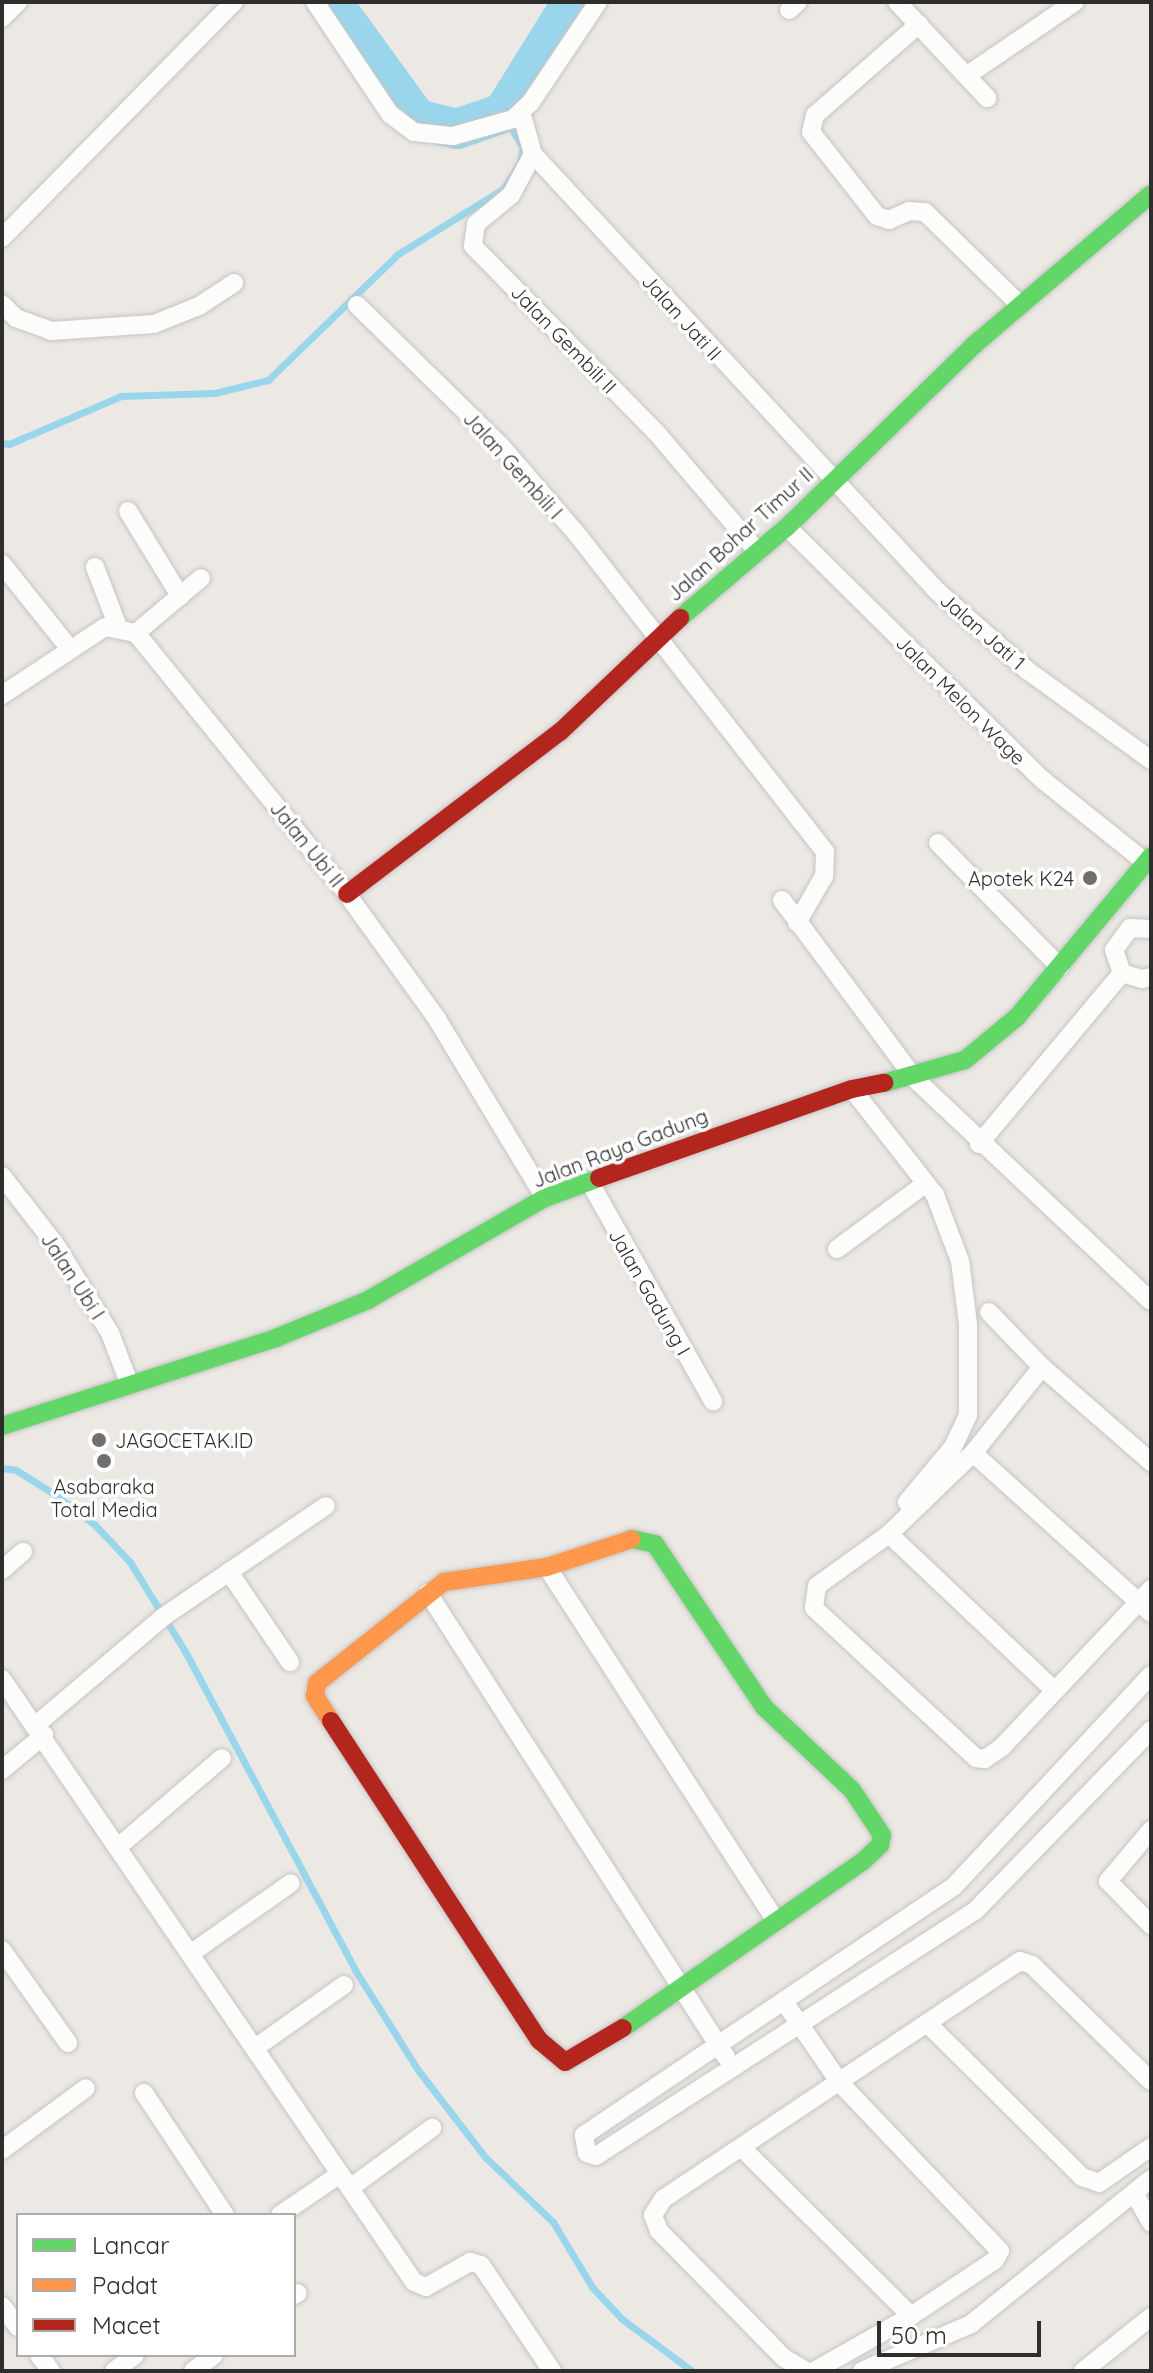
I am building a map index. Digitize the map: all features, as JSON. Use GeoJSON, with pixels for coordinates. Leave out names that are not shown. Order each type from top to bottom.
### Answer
{"type":"FeatureCollection","features":[{"type":"Feature","properties":{"kind":"street"},"geometry":{"type":"LineString","coordinates":[[2,18],[18,2]]}},
{"type":"Feature","properties":{"kind":"street"},"geometry":{"type":"LineString","coordinates":[[2,238],[234,2]]}},
{"type":"Feature","properties":{"kind":"street"},"geometry":{"type":"LineString","coordinates":[[315,2],[379,100],[402,125],[427,135],[453,136],[512,119],[598,2]]}},
{"type":"Feature","properties":{"kind":"street"},"geometry":{"type":"LineString","coordinates":[[897,2],[969,74],[987,98]]}},
{"type":"Feature","properties":{"kind":"street"},"geometry":{"type":"LineString","coordinates":[[969,74],[1075,2]]}},
{"type":"Feature","properties":{"kind":"street"},"geometry":{"type":"LineString","coordinates":[[919,24],[815,115],[811,132],[877,216],[889,220],[909,211],[925,212],[1020,305]]}},
{"type":"Feature","properties":{"kind":"street"},"geometry":{"type":"LineString","coordinates":[[512,119],[533,154]]}},
{"type":"Feature","properties":{"kind":"street","name":"Jalan Jati II"},"geometry":{"type":"LineString","coordinates":[[533,154],[832,481]]}},
{"type":"Feature","properties":{"kind":"street","name":"Jalan Gembili II"},"geometry":{"type":"LineString","coordinates":[[533,154],[511,195],[476,224],[473,246],[655,431],[758,552]]}},
{"type":"Feature","properties":{"kind":"street","name":"Jalan Bohar Timur II"},"geometry":{"type":"LineString","coordinates":[[347,894],[560,732],[660,635],[787,527],[1020,305],[1151,194]]}},
{"type":"Feature","properties":{"kind":"street"},"geometry":{"type":"LineString","coordinates":[[2,304],[16,318],[51,331],[154,324],[199,306],[234,283]]}},
{"type":"Feature","properties":{"kind":"street","name":"Jalan Gembili I"},"geometry":{"type":"LineString","coordinates":[[357,305],[501,446],[660,635],[825,852],[824,876],[797,923]]}},
{"type":"Feature","properties":{"kind":"street","name":"Jalan Jati 1"},"geometry":{"type":"LineString","coordinates":[[832,481],[938,592],[1027,670],[1151,760]]}},
{"type":"Feature","properties":{"kind":"street"},"geometry":{"type":"LineString","coordinates":[[128,511],[180,596]]}},
{"type":"Feature","properties":{"kind":"street","name":"Jalan Melon Wage"},"geometry":{"type":"LineString","coordinates":[[787,527],[1043,780],[1148,859]]}},
{"type":"Feature","properties":{"kind":"street"},"geometry":{"type":"LineString","coordinates":[[2,564],[70,649]]}},
{"type":"Feature","properties":{"kind":"street","name":"Jalan Ubi II"},"geometry":{"type":"LineString","coordinates":[[95,567],[127,630],[347,894],[437,1019],[545,1198]]}},
{"type":"Feature","properties":{"kind":"street"},"geometry":{"type":"LineString","coordinates":[[2,695],[105,627],[127,630],[180,596],[201,578]]}},
{"type":"Feature","properties":{"kind":"street"},"geometry":{"type":"LineString","coordinates":[[938,843],[1060,967]]}},
{"type":"Feature","properties":{"kind":"street","name":"Jalan Raya Gadung"},"geometry":{"type":"LineString","coordinates":[[2,1426],[276,1338],[368,1300],[545,1198],[589,1181],[852,1089],[914,1078],[965,1060],[1017,1017],[1148,859]]}},
{"type":"Feature","properties":{"kind":"street"},"geometry":{"type":"LineString","coordinates":[[782,900],[914,1078],[979,1144],[1151,1301]]}},
{"type":"Feature","properties":{"kind":"street"},"geometry":{"type":"LineString","coordinates":[[1097,922],[1118,939]]}},
{"type":"Feature","properties":{"kind":"street"},"geometry":{"type":"LineString","coordinates":[[1122,973],[1114,950],[1118,939],[1130,928],[1151,929]]}},
{"type":"Feature","properties":{"kind":"street"},"geometry":{"type":"LineString","coordinates":[[1122,973],[1151,977]]}},
{"type":"Feature","properties":{"kind":"street"},"geometry":{"type":"LineString","coordinates":[[979,1144],[1122,973]]}},
{"type":"Feature","properties":{"kind":"street"},"geometry":{"type":"LineString","coordinates":[[852,1089],[925,1184],[960,1261],[968,1324],[968,1415],[953,1447],[907,1502]]}},
{"type":"Feature","properties":{"kind":"street","name":"Jalan Ubi I"},"geometry":{"type":"LineString","coordinates":[[2,1176],[110,1333],[129,1383]]}},
{"type":"Feature","properties":{"kind":"street","name":"Jalan Gadung I"},"geometry":{"type":"LineString","coordinates":[[589,1181],[713,1401]]}},
{"type":"Feature","properties":{"kind":"street"},"geometry":{"type":"LineString","coordinates":[[837,1249],[925,1184]]}},
{"type":"Feature","properties":{"kind":"street"},"geometry":{"type":"LineString","coordinates":[[989,1312],[1042,1367],[1151,1462]]}},
{"type":"Feature","properties":{"kind":"street"},"geometry":{"type":"LineString","coordinates":[[973,1453],[1147,1601],[1054,1690],[1002,1747],[985,1759],[976,1758],[814,1608],[817,1586],[889,1534],[973,1453],[1042,1367]]}},
{"type":"Feature","properties":{"kind":"street"},"geometry":{"type":"LineString","coordinates":[[2,1770],[40,1730],[163,1617],[326,1506]]}},
{"type":"Feature","properties":{"kind":"street"},"geometry":{"type":"LineString","coordinates":[[889,1534],[1054,1690]]}},
{"type":"Feature","properties":{"kind":"street"},"geometry":{"type":"LineString","coordinates":[[632,1539],[648,1539],[684,1583],[764,1707],[852,1790],[879,1824],[880,1845],[776,1921],[574,2059],[553,2056],[315,1696],[317,1683],[428,1593],[463,1575],[547,1567],[632,1539]]}},
{"type":"Feature","properties":{"kind":"street"},"geometry":{"type":"LineString","coordinates":[[2,1570],[23,1552]]}},
{"type":"Feature","properties":{"kind":"street"},"geometry":{"type":"LineString","coordinates":[[547,1567],[776,1921]]}},
{"type":"Feature","properties":{"kind":"street"},"geometry":{"type":"LineString","coordinates":[[229,1572],[290,1662]]}},
{"type":"Feature","properties":{"kind":"street"},"geometry":{"type":"LineString","coordinates":[[428,1593],[734,2069]]}},
{"type":"Feature","properties":{"kind":"street"},"geometry":{"type":"LineString","coordinates":[[1151,1675],[953,1887],[785,2003],[584,2135],[587,2153],[596,2156],[800,2028],[975,1911],[1151,1730]]}},
{"type":"Feature","properties":{"kind":"street"},"geometry":{"type":"LineString","coordinates":[[2,1679],[40,1730],[117,1848],[414,2282],[426,2287],[470,2262],[481,2265],[552,2371]]}},
{"type":"Feature","properties":{"kind":"street"},"geometry":{"type":"LineString","coordinates":[[117,1848],[222,1758]]}},
{"type":"Feature","properties":{"kind":"street"},"geometry":{"type":"LineString","coordinates":[[1066,1766],[1093,1789]]}},
{"type":"Feature","properties":{"kind":"street"},"geometry":{"type":"LineString","coordinates":[[1151,1830],[1108,1881],[1151,1925]]}},
{"type":"Feature","properties":{"kind":"street"},"geometry":{"type":"LineString","coordinates":[[190,1954],[291,1883]]}},
{"type":"Feature","properties":{"kind":"street"},"geometry":{"type":"LineString","coordinates":[[953,1887],[975,1911]]}},
{"type":"Feature","properties":{"kind":"street"},"geometry":{"type":"LineString","coordinates":[[2,1950],[68,2043]]}},
{"type":"Feature","properties":{"kind":"street"},"geometry":{"type":"LineString","coordinates":[[806,2371],[784,2358],[669,2242],[653,2215],[663,2199],[929,2025],[1013,1964],[1026,1962],[1151,2081]]}},
{"type":"Feature","properties":{"kind":"street"},"geometry":{"type":"LineString","coordinates":[[255,2048],[344,1985]]}},
{"type":"Feature","properties":{"kind":"street"},"geometry":{"type":"LineString","coordinates":[[785,2003],[840,2083],[1000,2251],[995,2260],[911,2316],[814,2371]]}},
{"type":"Feature","properties":{"kind":"street"},"geometry":{"type":"LineString","coordinates":[[929,2025],[1082,2177],[1099,2183],[1151,2147]]}},
{"type":"Feature","properties":{"kind":"street"},"geometry":{"type":"LineString","coordinates":[[2,2150],[86,2088]]}},
{"type":"Feature","properties":{"kind":"street"},"geometry":{"type":"LineString","coordinates":[[144,2093],[224,2213]]}},
{"type":"Feature","properties":{"kind":"street"},"geometry":{"type":"LineString","coordinates":[[284,2213],[345,2181],[432,2128]]}},
{"type":"Feature","properties":{"kind":"street"},"geometry":{"type":"LineString","coordinates":[[742,2148],[911,2316]]}},
{"type":"Feature","properties":{"kind":"street"},"geometry":{"type":"LineString","coordinates":[[862,2371],[971,2324],[1151,2179]]}},
{"type":"Feature","properties":{"kind":"street"},"geometry":{"type":"LineString","coordinates":[[1134,2193],[1151,2222]]}},
{"type":"Feature","properties":{"kind":"street"},"geometry":{"type":"LineString","coordinates":[[2,2306],[16,2324]]}},
{"type":"Feature","properties":{"kind":"street"},"geometry":{"type":"LineString","coordinates":[[1083,2371],[1151,2317]]}},
{"type":"Feature","properties":{"kind":"street"},"geometry":{"type":"LineString","coordinates":[[114,2371],[132,2357]]}},
{"type":"Feature","properties":{"kind":"street"},"geometry":{"type":"LineString","coordinates":[[193,2371],[211,2357]]}},
{"type":"Feature","properties":{"kind":"waterway"},"geometry":{"type":"LineString","coordinates":[[332,2],[417,119],[457,129],[503,113],[572,2]]}},
{"type":"Feature","properties":{"kind":"waterway"},"geometry":{"type":"LineString","coordinates":[[2,443],[9,444],[121,396],[214,393],[268,380],[398,254],[503,189],[520,163],[523,148],[508,123]]}},
{"type":"Feature","properties":{"kind":"waterway"},"geometry":{"type":"LineString","coordinates":[[2,1468],[16,1470],[54,1494],[95,1525],[130,1562],[186,1653],[355,1970],[418,2070],[485,2157],[553,2222],[592,2287],[622,2319],[692,2371]]}},
{"type":"Feature","properties":{"kind":"traffic: fast"},"geometry":{"type":"LineString","coordinates":[[680,618],[787,527],[975,344],[1151,194]]}},
{"type":"Feature","properties":{"kind":"traffic: fast"},"geometry":{"type":"LineString","coordinates":[[884,1083],[965,1060],[1017,1017],[1151,856]]}},
{"type":"Feature","properties":{"kind":"traffic: fast"},"geometry":{"type":"LineString","coordinates":[[2,1426],[276,1338],[368,1300],[545,1198],[599,1178]]}},
{"type":"Feature","properties":{"kind":"traffic: fast"},"geometry":{"type":"LineString","coordinates":[[623,2028],[862,1862],[880,1845],[882,1835],[852,1790],[764,1707],[655,1544],[632,1539]]}},
{"type":"Feature","properties":{"kind":"traffic: slow"},"geometry":{"type":"LineString","coordinates":[[331,1721],[315,1696],[317,1683],[444,1582],[547,1567],[632,1539]]}},
{"type":"Feature","properties":{"kind":"traffic: jam"},"geometry":{"type":"LineString","coordinates":[[347,894],[560,732],[680,618]]}},
{"type":"Feature","properties":{"kind":"traffic: jam"},"geometry":{"type":"LineString","coordinates":[[599,1178],[852,1089],[884,1083]]}},
{"type":"Feature","properties":{"kind":"traffic: jam"},"geometry":{"type":"LineString","coordinates":[[331,1721],[539,2040],[565,2062],[623,2028]]}},
{"type":"Feature","properties":{"kind":"place","name":"Apotek K24"},"geometry":{"type":"Point","coordinates":[1090,878]}},
{"type":"Feature","properties":{"kind":"place","name":"JAGOCETAK.ID"},"geometry":{"type":"Point","coordinates":[99,1440]}},
{"type":"Feature","properties":{"kind":"place","name":"Asabaraka Total Media"},"geometry":{"type":"Point","coordinates":[104,1461]}}]}
